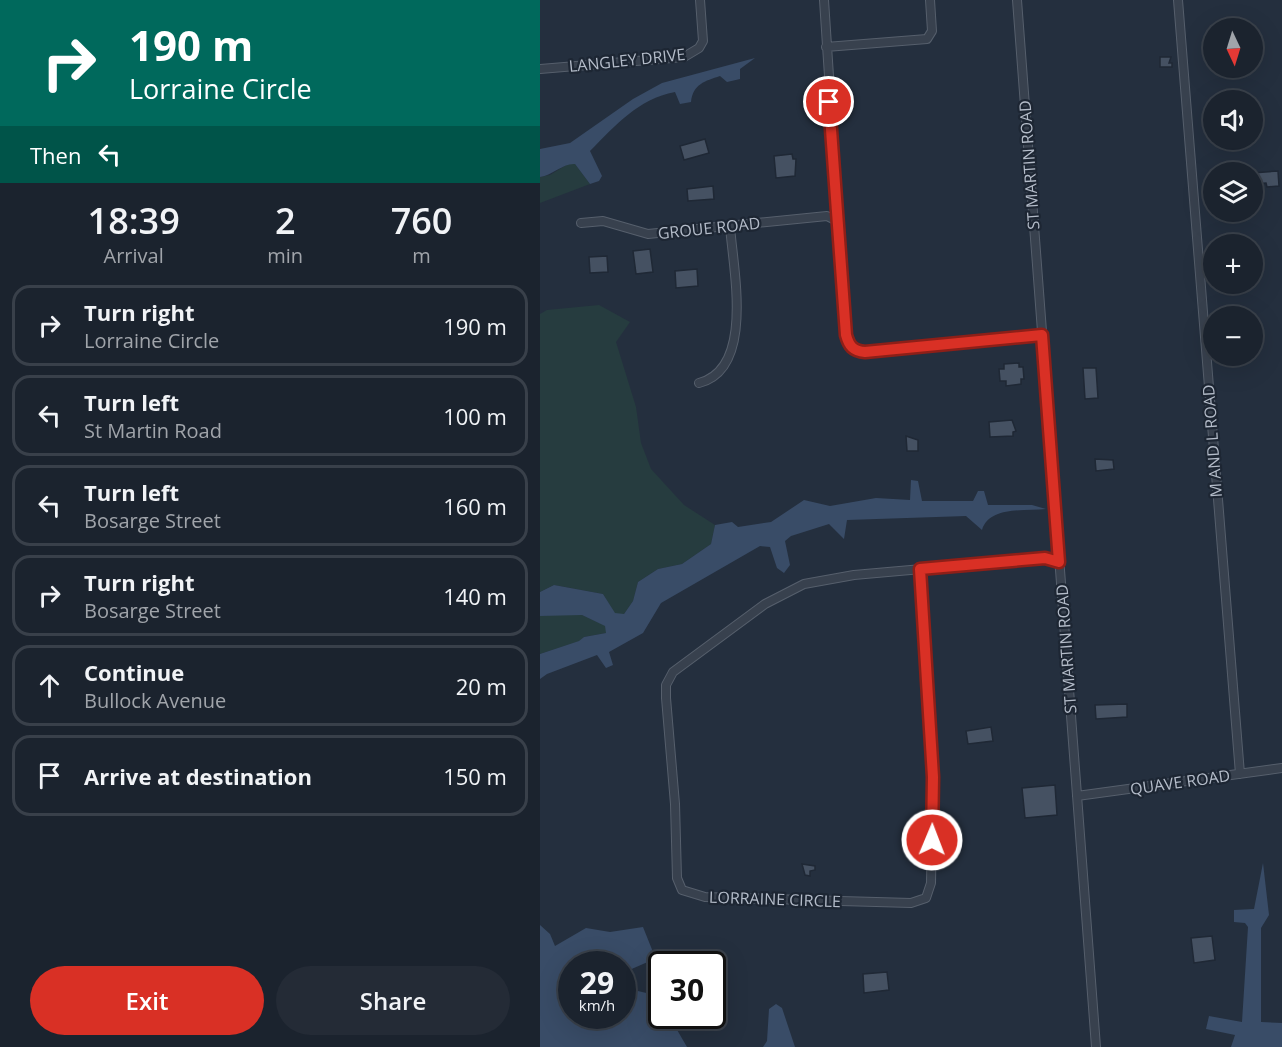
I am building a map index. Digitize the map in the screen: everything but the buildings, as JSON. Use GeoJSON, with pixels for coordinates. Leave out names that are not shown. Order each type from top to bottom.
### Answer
{"type":"FeatureCollection","features":[{"type":"Feature","properties":{"kind":"street","name":"LANGLEY DRIVE"},"geometry":{"type":"LineString","coordinates":[[540,69],[664,59],[693,53],[703,41],[700,0]]}},
{"type":"Feature","properties":{"kind":"street"},"geometry":{"type":"LineString","coordinates":[[824,0],[844,309],[849,344],[853,349],[865,352],[1042,335]]}},
{"type":"Feature","properties":{"kind":"street"},"geometry":{"type":"LineString","coordinates":[[826,47],[927,39],[932,31],[930,0]]}},
{"type":"Feature","properties":{"kind":"street","name":"ST MARTIN ROAD"},"geometry":{"type":"LineString","coordinates":[[1017,0],[1096,1047]]}},
{"type":"Feature","properties":{"kind":"street","name":"M AND L ROAD"},"geometry":{"type":"LineString","coordinates":[[1178,0],[1240,774]]}},
{"type":"Feature","properties":{"kind":"street","name":"GROUE ROAD"},"geometry":{"type":"LineString","coordinates":[[580,223],[603,221],[648,234],[827,216],[838,222]]}},
{"type":"Feature","properties":{"kind":"street"},"geometry":{"type":"LineString","coordinates":[[699,382],[716,376],[732,354],[736,320],[730,226]]}},
{"type":"Feature","properties":{"kind":"street","name":"LORRAINE CIRCLE"},"geometry":{"type":"LineString","coordinates":[[920,569],[933,777],[931,883],[926,898],[911,903],[705,897],[682,890],[677,878],[675,804],[666,698],[666,685],[673,672],[739,622],[787,591],[826,579],[920,569],[1045,558],[1059,562]]}},
{"type":"Feature","properties":{"kind":"street","name":"QUAVE ROAD"},"geometry":{"type":"LineString","coordinates":[[1077,796],[1282,768]]}},
{"type":"Feature","properties":{"kind":"green space"},"geometry":{"type":"Polygon","coordinates":[[[568,164],[575,164],[590,184],[540,203],[540,177],[550,175],[568,164]]]}},
{"type":"Feature","properties":{"kind":"green space"},"geometry":{"type":"Polygon","coordinates":[[[599,305],[630,322],[616,342],[636,407],[641,443],[651,469],[684,505],[715,525],[711,544],[682,564],[658,569],[638,582],[633,601],[624,614],[615,614],[603,594],[554,585],[540,592],[540,314],[547,310],[599,305]]]}},
{"type":"Feature","properties":{"kind":"green space"},"geometry":{"type":"Polygon","coordinates":[[[582,615],[606,626],[606,633],[584,637],[580,641],[540,654],[540,616],[582,615]]]}},
{"type":"Feature","properties":{"kind":"water"},"geometry":{"type":"Polygon","coordinates":[[[755,58],[740,69],[740,79],[727,82],[720,76],[701,84],[694,91],[691,102],[680,104],[675,92],[662,95],[628,114],[590,151],[602,176],[599,181],[590,184],[575,164],[566,165],[540,177],[540,149],[570,143],[633,99],[662,83],[755,58]]]}},
{"type":"Feature","properties":{"kind":"water"},"geometry":{"type":"Polygon","coordinates":[[[911,480],[918,481],[922,501],[973,501],[978,491],[984,491],[988,505],[1032,505],[1046,509],[1000,513],[986,522],[982,530],[966,516],[847,520],[844,539],[829,524],[791,536],[785,541],[790,565],[784,573],[777,568],[770,547],[760,546],[661,603],[643,633],[609,652],[613,665],[606,668],[597,655],[547,674],[540,679],[540,654],[579,641],[584,637],[606,633],[605,626],[582,615],[540,616],[540,592],[554,585],[603,594],[615,613],[624,614],[633,601],[638,582],[658,569],[682,564],[711,544],[715,525],[732,522],[738,527],[771,522],[804,500],[830,506],[876,498],[910,500],[911,480]]]}},
{"type":"Feature","properties":{"kind":"water"},"geometry":{"type":"Polygon","coordinates":[[[1263,863],[1269,915],[1261,928],[1261,1022],[1282,1023],[1282,1047],[1231,1047],[1235,1035],[1206,1029],[1209,1016],[1242,1022],[1248,927],[1245,923],[1234,922],[1234,910],[1254,909],[1263,863]]]}},
{"type":"Feature","properties":{"kind":"water"},"geometry":{"type":"Polygon","coordinates":[[[540,925],[550,934],[555,946],[586,928],[610,932],[643,927],[653,951],[648,951],[648,962],[636,967],[636,951],[558,951],[558,1029],[636,1029],[636,991],[648,993],[648,1029],[677,1029],[687,1047],[540,1047],[540,925]]]}},
{"type":"Feature","properties":{"kind":"water"},"geometry":{"type":"Polygon","coordinates":[[[776,1004],[782,1008],[795,1047],[763,1047],[767,1041],[769,1009],[776,1004]]]}},
{"type":"Feature","properties":{"kind":"route"},"geometry":{"type":"LineString","coordinates":[[829,102],[846,335],[853,349],[859,352],[885,351],[1042,335],[1059,562],[1045,558],[920,569],[918,578],[933,777],[932,840]]}}]}
